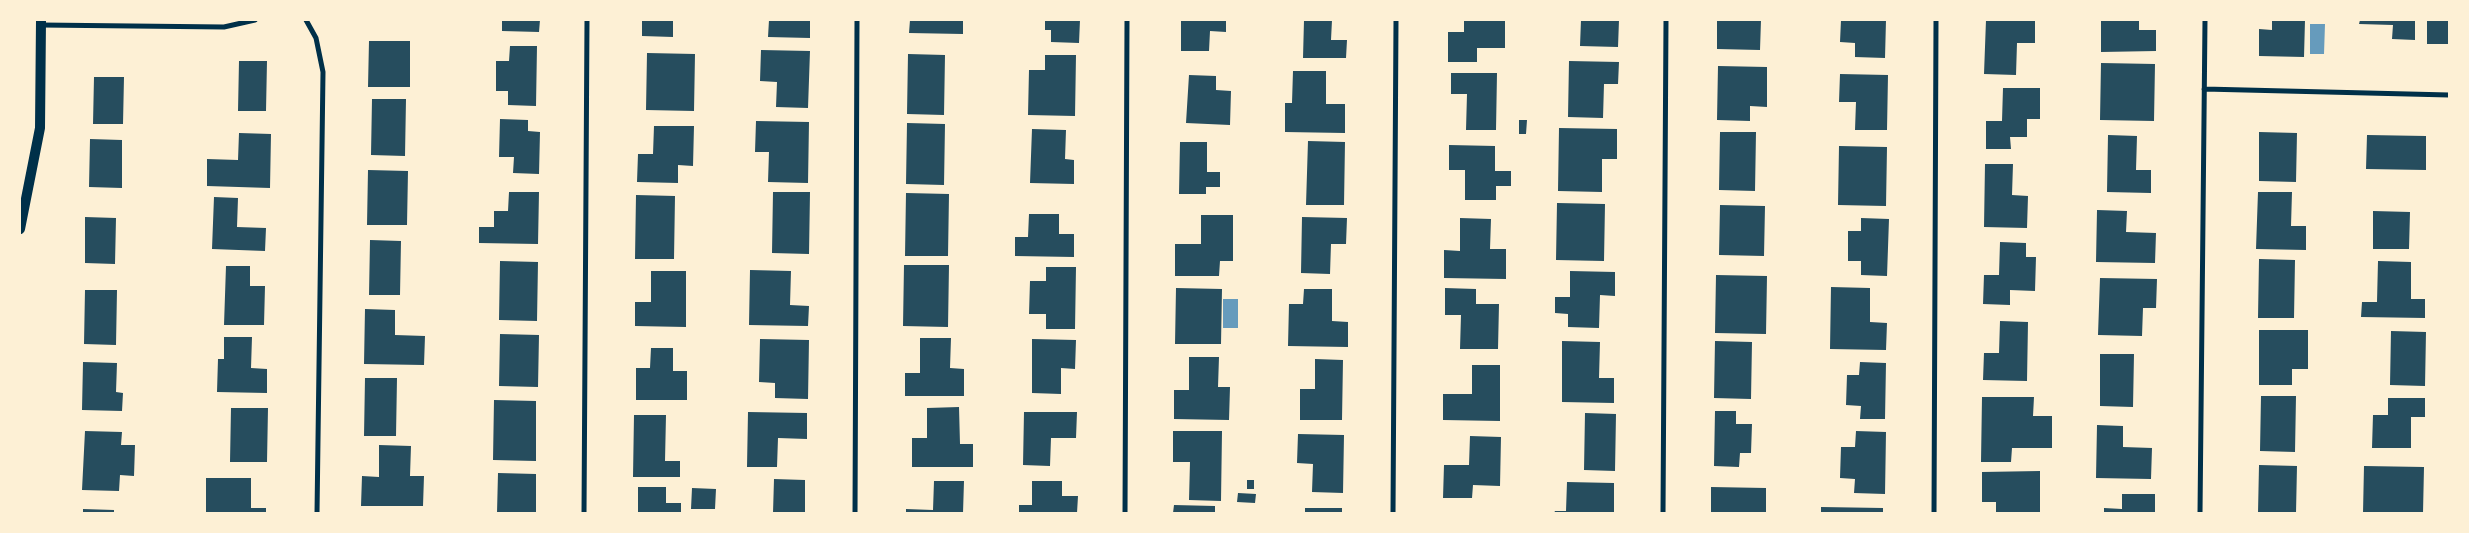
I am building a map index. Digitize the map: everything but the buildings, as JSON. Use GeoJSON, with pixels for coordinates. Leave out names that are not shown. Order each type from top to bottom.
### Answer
{"type":"FeatureCollection","features":[{"type":"Feature","properties":{"kind":"main road"},"geometry":{"type":"LineString","coordinates":[[20,229],[40,128],[41,23]]}},
{"type":"Feature","properties":{"kind":"street"},"geometry":{"type":"LineString","coordinates":[[41,23],[224,27],[255,20]]}},
{"type":"Feature","properties":{"kind":"street"},"geometry":{"type":"LineString","coordinates":[[306,20],[316,38],[323,72],[317,513]]}},
{"type":"Feature","properties":{"kind":"street"},"geometry":{"type":"LineString","coordinates":[[584,513],[587,20]]}},
{"type":"Feature","properties":{"kind":"street"},"geometry":{"type":"LineString","coordinates":[[855,513],[858,20]]}},
{"type":"Feature","properties":{"kind":"street"},"geometry":{"type":"LineString","coordinates":[[1125,513],[1127,20]]}},
{"type":"Feature","properties":{"kind":"street"},"geometry":{"type":"LineString","coordinates":[[1393,513],[1396,20]]}},
{"type":"Feature","properties":{"kind":"street"},"geometry":{"type":"LineString","coordinates":[[1663,513],[1666,20]]}},
{"type":"Feature","properties":{"kind":"street"},"geometry":{"type":"LineString","coordinates":[[1934,513],[1936,20]]}},
{"type":"Feature","properties":{"kind":"street"},"geometry":{"type":"LineString","coordinates":[[2200,513],[2205,20]]}},
{"type":"Feature","properties":{"kind":"street"},"geometry":{"type":"LineString","coordinates":[[2204,89],[2449,95]]}},
{"type":"Feature","properties":{"kind":"water"},"geometry":{"type":"Polygon","coordinates":[[[2310,24],[2325,24],[2324,54],[2310,54],[2310,24]]]}},
{"type":"Feature","properties":{"kind":"water"},"geometry":{"type":"Polygon","coordinates":[[[1223,299],[1238,299],[1238,328],[1223,328],[1223,299]]]}}]}
